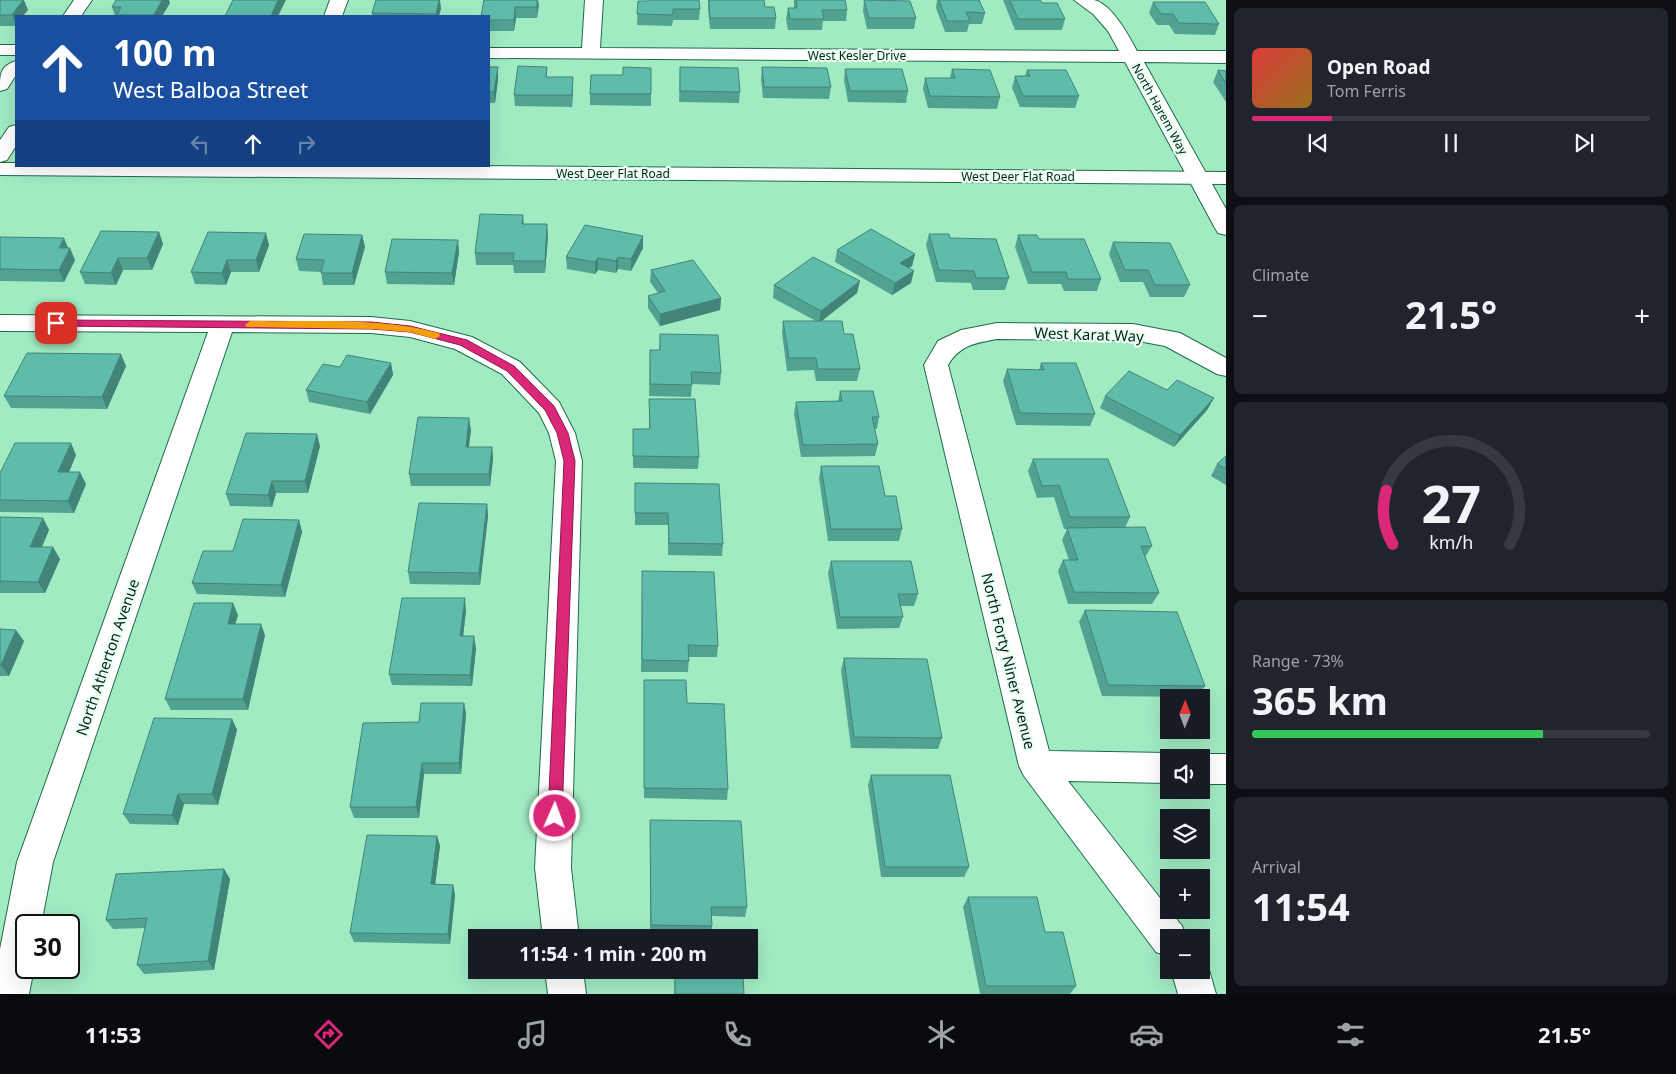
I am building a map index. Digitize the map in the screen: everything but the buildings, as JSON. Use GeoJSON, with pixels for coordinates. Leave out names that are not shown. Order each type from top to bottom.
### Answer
{"type":"FeatureCollection","features":[{"type":"Feature","properties":{"kind":"street"},"geometry":{"type":"LineString","coordinates":[[73,15],[83,0]]}},
{"type":"Feature","properties":{"kind":"street"},"geometry":{"type":"LineString","coordinates":[[333,15],[339,0]]}},
{"type":"Feature","properties":{"kind":"street"},"geometry":{"type":"LineString","coordinates":[[591,54],[594,0]]}},
{"type":"Feature","properties":{"kind":"street","name":"North Harem Way"},"geometry":{"type":"LineString","coordinates":[[1083,0],[1099,10],[1116,29],[1226,228]]}},
{"type":"Feature","properties":{"kind":"street"},"geometry":{"type":"LineString","coordinates":[[0,50],[15,50]]}},
{"type":"Feature","properties":{"kind":"street","name":"West Kesler Drive"},"geometry":{"type":"LineString","coordinates":[[490,53],[1226,57]]}},
{"type":"Feature","properties":{"kind":"street"},"geometry":{"type":"LineString","coordinates":[[0,85],[11,69],[15,67]]}},
{"type":"Feature","properties":{"kind":"street"},"geometry":{"type":"LineString","coordinates":[[0,156],[15,133]]}},
{"type":"Feature","properties":{"kind":"street","name":"West Deer Flat Road"},"geometry":{"type":"LineString","coordinates":[[0,169],[1226,178]]}},
{"type":"Feature","properties":{"kind":"street"},"geometry":{"type":"LineString","coordinates":[[0,323],[371,325],[410,329],[463,343],[511,368],[550,408],[562,433],[569,461],[553,868],[560,929]]}},
{"type":"Feature","properties":{"kind":"street","name":"North Atherton Avenue"},"geometry":{"type":"LineString","coordinates":[[10,994],[35,862],[223,324]]}},
{"type":"Feature","properties":{"kind":"street","name":"West Karat Way"},"geometry":{"type":"LineString","coordinates":[[947,347],[970,336],[997,332],[1134,332],[1171,339],[1222,358]]}},
{"type":"Feature","properties":{"kind":"street","name":"North Forty Niner Avenue"},"geometry":{"type":"LineString","coordinates":[[947,347],[936,365],[940,386],[1036,766],[1161,929]]}},
{"type":"Feature","properties":{"kind":"street"},"geometry":{"type":"LineString","coordinates":[[1036,766],[1160,768]]}},
{"type":"Feature","properties":{"kind":"street"},"geometry":{"type":"LineString","coordinates":[[1210,769],[1226,769]]}},
{"type":"Feature","properties":{"kind":"street"},"geometry":{"type":"LineString","coordinates":[[565,979],[567,994]]}},
{"type":"Feature","properties":{"kind":"street"},"geometry":{"type":"LineString","coordinates":[[1193,979],[1197,994]]}},
{"type":"Feature","properties":{"kind":"slow traffic"},"geometry":{"type":"LineString","coordinates":[[250,325],[371,325],[410,329],[435,336]]}},
{"type":"Feature","properties":{"kind":"route"},"geometry":{"type":"LineString","coordinates":[[56,323],[371,325],[410,329],[463,343],[511,368],[550,408],[562,433],[569,461],[555,816]]}}]}
